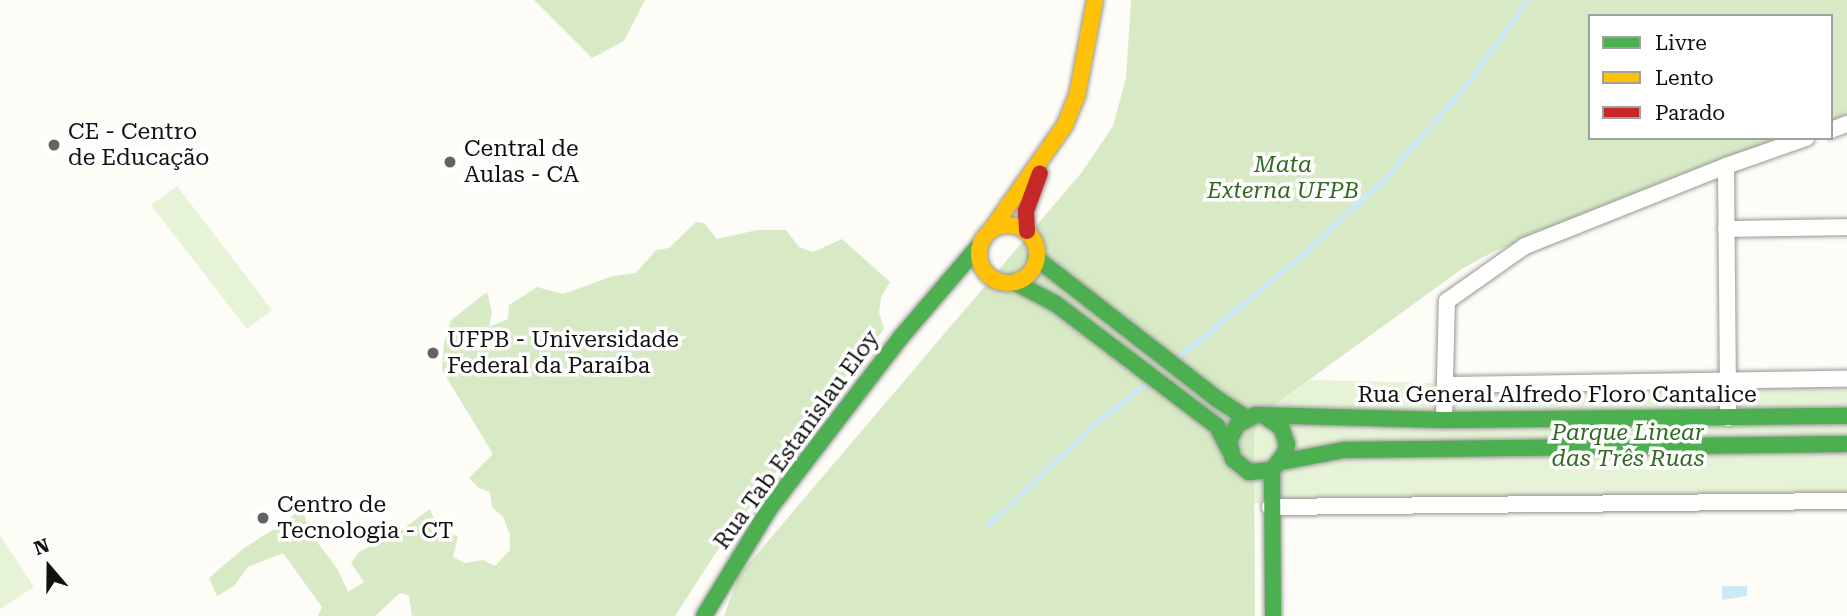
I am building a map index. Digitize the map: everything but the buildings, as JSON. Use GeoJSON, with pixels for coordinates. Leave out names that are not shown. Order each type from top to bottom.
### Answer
{"type":"FeatureCollection","features":[{"type":"Feature","properties":{"kind":"street","name":"Rua Tab Estanislau Eloy"},"geometry":{"type":"LineString","coordinates":[[1027,231],[1026,211],[1047,154],[1077,96],[1095,0]]}},
{"type":"Feature","properties":{"kind":"street"},"geometry":{"type":"LineString","coordinates":[[1444,420],[1447,301],[1525,246],[1726,166],[1800,140]]}},
{"type":"Feature","properties":{"kind":"street","name":"Rua Tab Estanislau Eloy"},"geometry":{"type":"LineString","coordinates":[[705,616],[717,590],[769,509],[934,296],[986,236],[1047,154]]}},
{"type":"Feature","properties":{"kind":"street"},"geometry":{"type":"LineString","coordinates":[[1726,166],[1728,418]]}},
{"type":"Feature","properties":{"kind":"street"},"geometry":{"type":"LineString","coordinates":[[1014,282],[1029,273],[1036,258],[1035,244],[1027,231],[1013,225],[986,236],[979,257],[985,271],[998,281],[1014,282],[1056,304],[1205,416],[1217,426],[1229,450],[1270,503]]}},
{"type":"Feature","properties":{"kind":"street"},"geometry":{"type":"LineString","coordinates":[[1727,229],[1847,227]]}},
{"type":"Feature","properties":{"kind":"street"},"geometry":{"type":"LineString","coordinates":[[1036,258],[1217,399],[1246,418],[1232,431],[1229,450]]}},
{"type":"Feature","properties":{"kind":"street","name":"Rua Tab Estanislau Eloy"},"geometry":{"type":"LineString","coordinates":[[934,296],[964,277],[985,271]]}},
{"type":"Feature","properties":{"kind":"street","name":"Rua General Alfredo Floro Cantalice"},"geometry":{"type":"LineString","coordinates":[[1445,385],[1847,379]]}},
{"type":"Feature","properties":{"kind":"street","name":"Rua General Alfredo Floro Cantalice"},"geometry":{"type":"LineString","coordinates":[[1246,418],[1444,420],[1847,416]]}},
{"type":"Feature","properties":{"kind":"street"},"geometry":{"type":"LineString","coordinates":[[1266,417],[1281,427],[1287,444],[1276,466],[1270,503],[1273,616]]}},
{"type":"Feature","properties":{"kind":"street"},"geometry":{"type":"LineString","coordinates":[[1585,419],[1586,449]]}},
{"type":"Feature","properties":{"kind":"street"},"geometry":{"type":"LineString","coordinates":[[1244,469],[1276,466],[1344,450],[1847,444]]}},
{"type":"Feature","properties":{"kind":"street"},"geometry":{"type":"LineString","coordinates":[[1270,503],[1847,501]]}},
{"type":"Feature","properties":{"kind":"green space"},"geometry":{"type":"Polygon","coordinates":[[[534,0],[645,0],[624,41],[592,58],[534,0]]]}},
{"type":"Feature","properties":{"kind":"green space","name":"Mata Externa UFPB"},"geometry":{"type":"Polygon","coordinates":[[[1131,0],[1847,0],[1847,120],[1833,124],[1833,14],[1588,14],[1588,140],[1788,140],[1702,170],[1493,252],[1462,269],[1266,411],[1254,434],[1255,616],[724,616],[739,575],[1082,172],[1113,126],[1126,78],[1131,0]]]}},
{"type":"Feature","properties":{"kind":"green space"},"geometry":{"type":"Polygon","coordinates":[[[177,186],[272,310],[247,329],[151,205],[177,186]]]}},
{"type":"Feature","properties":{"kind":"green space"},"geometry":{"type":"Polygon","coordinates":[[[696,222],[704,223],[717,239],[757,230],[786,230],[799,247],[813,252],[842,239],[890,282],[881,297],[879,312],[884,329],[717,551],[675,616],[412,616],[409,595],[400,593],[375,616],[318,616],[322,607],[283,553],[248,567],[234,586],[217,596],[209,578],[244,548],[290,519],[301,507],[312,535],[338,570],[348,592],[364,582],[351,563],[359,552],[400,531],[430,509],[436,524],[458,537],[453,557],[465,563],[483,560],[495,566],[510,550],[510,535],[503,517],[492,507],[490,492],[479,488],[469,478],[493,454],[442,370],[444,343],[451,320],[487,292],[492,312],[489,327],[508,319],[509,305],[537,287],[563,294],[613,276],[636,273],[656,250],[669,248],[696,222]]]}},
{"type":"Feature","properties":{"kind":"green space","name":"Parque Linear das Três Ruas"},"geometry":{"type":"Polygon","coordinates":[[[1847,377],[1847,511],[1536,513],[1254,503],[1254,434],[1266,411],[1309,380],[1435,383],[1847,377]]]}},
{"type":"Feature","properties":{"kind":"green space"},"geometry":{"type":"Polygon","coordinates":[[[0,535],[34,587],[0,609],[0,535]]]}},
{"type":"Feature","properties":{"kind":"water"},"geometry":{"type":"Polygon","coordinates":[[[1722,586],[1747,586],[1747,596],[1722,600],[1722,586]]]}},
{"type":"Feature","properties":{"kind":"waterway"},"geometry":{"type":"LineString","coordinates":[[1176,359],[1301,256],[1387,176],[1471,79],[1527,0]]}},
{"type":"Feature","properties":{"kind":"waterway"},"geometry":{"type":"LineString","coordinates":[[987,526],[1099,420],[1148,382]]}},
{"type":"Feature","properties":{"kind":"traffic: fast"},"geometry":{"type":"LineString","coordinates":[[704,616],[769,509],[901,337],[982,242]]}},
{"type":"Feature","properties":{"kind":"traffic: fast"},"geometry":{"type":"LineString","coordinates":[[1036,258],[1217,399],[1246,418]]}},
{"type":"Feature","properties":{"kind":"traffic: fast"},"geometry":{"type":"LineString","coordinates":[[1014,282],[1056,304],[1217,426],[1229,450]]}},
{"type":"Feature","properties":{"kind":"traffic: fast"},"geometry":{"type":"LineString","coordinates":[[1266,417],[1281,427],[1287,444],[1285,453],[1272,470],[1249,472],[1233,459],[1229,440],[1238,424],[1256,415],[1444,420],[1847,416]]}},
{"type":"Feature","properties":{"kind":"traffic: fast"},"geometry":{"type":"LineString","coordinates":[[1281,462],[1344,450],[1847,444]]}},
{"type":"Feature","properties":{"kind":"traffic: fast"},"geometry":{"type":"LineString","coordinates":[[1272,470],[1273,616]]}},
{"type":"Feature","properties":{"kind":"traffic: slow"},"geometry":{"type":"LineString","coordinates":[[991,230],[1065,125],[1077,96],[1095,0]]}},
{"type":"Feature","properties":{"kind":"traffic: slow"},"geometry":{"type":"LineString","coordinates":[[1008,225],[1019,227],[1032,238],[1037,254],[1035,265],[1024,278],[1008,283],[997,281],[984,270],[979,254],[981,243],[992,230],[1008,225]]}},
{"type":"Feature","properties":{"kind":"traffic: jam"},"geometry":{"type":"LineString","coordinates":[[1027,231],[1026,211],[1040,173]]}},
{"type":"Feature","properties":{"kind":"place","name":"CE - Centro de Educação"},"geometry":{"type":"Point","coordinates":[54,145]}},
{"type":"Feature","properties":{"kind":"place","name":"Central de Aulas - CA"},"geometry":{"type":"Point","coordinates":[450,162]}},
{"type":"Feature","properties":{"kind":"place","name":"UFPB - Universidade Federal da Paraíba"},"geometry":{"type":"Point","coordinates":[433,353]}},
{"type":"Feature","properties":{"kind":"place","name":"Centro de Tecnologia - CT"},"geometry":{"type":"Point","coordinates":[263,518]}}]}
